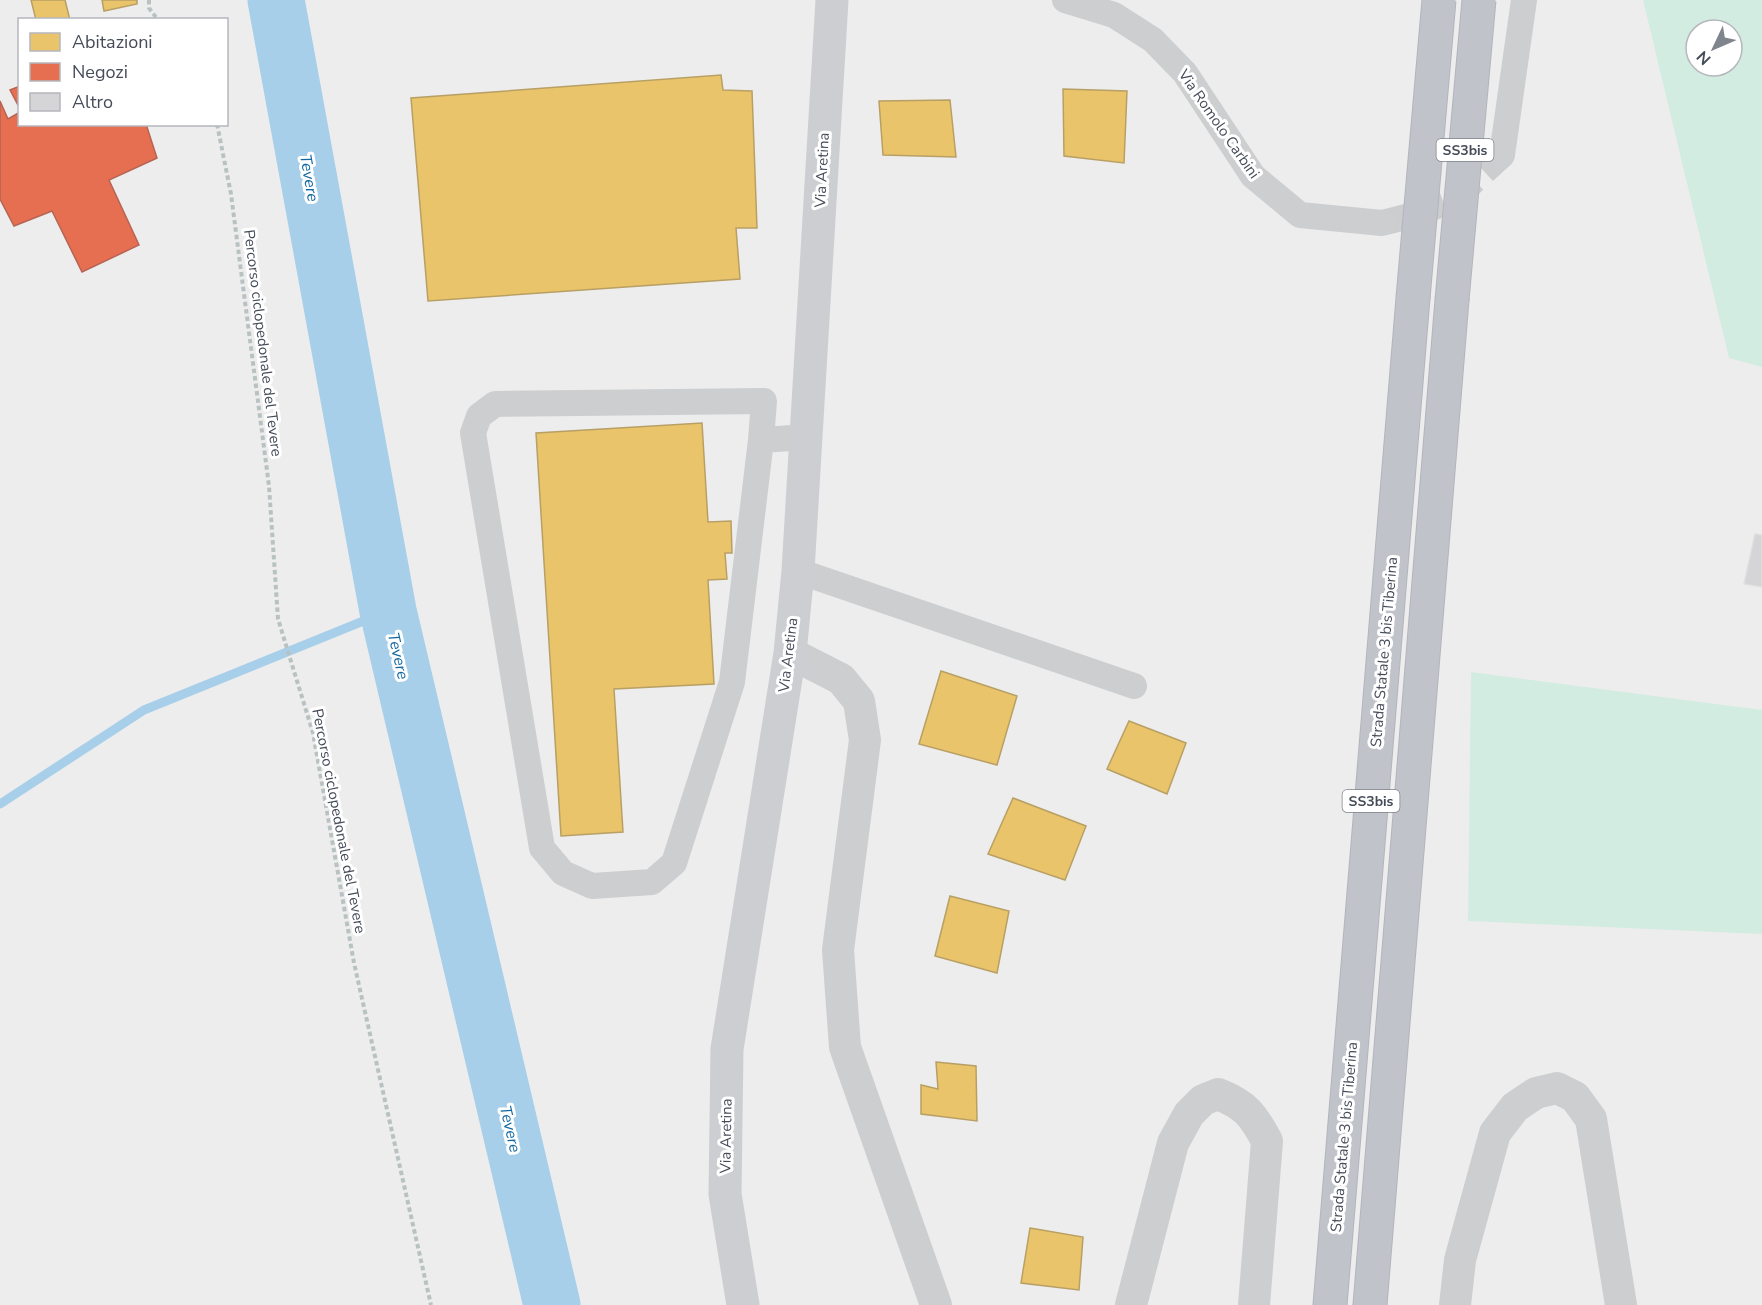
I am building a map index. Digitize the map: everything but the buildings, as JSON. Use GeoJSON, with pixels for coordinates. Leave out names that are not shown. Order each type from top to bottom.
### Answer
{"type":"FeatureCollection","features":[{"type":"Feature","properties":{"kind":"highway","name":"Strada Statale 3 bis Tiberina"},"geometry":{"type":"LineString","coordinates":[[1330,1305],[1439,0]]}},
{"type":"Feature","properties":{"kind":"highway","name":"SS3bis"},"geometry":{"type":"LineString","coordinates":[[1370,1305],[1452,300],[1479,0]]}},
{"type":"Feature","properties":{"kind":"main road","name":"Via Aretina"},"geometry":{"type":"LineString","coordinates":[[743,1305],[725,1194],[727,1049],[790,653],[798,571],[832,0]]}},
{"type":"Feature","properties":{"kind":"street","name":"Via Romolo Carbini"},"geometry":{"type":"LineString","coordinates":[[1065,0],[1114,15],[1153,40],[1185,73],[1252,176],[1300,215],[1382,223]]}},
{"type":"Feature","properties":{"kind":"street"},"geometry":{"type":"LineString","coordinates":[[1502,155],[1524,0]]}},
{"type":"Feature","properties":{"kind":"street"},"geometry":{"type":"LineString","coordinates":[[764,401],[761,440],[732,682],[674,863],[652,882],[592,886],[563,873],[542,848],[473,433],[479,416],[495,404],[764,401]]}},
{"type":"Feature","properties":{"kind":"street"},"geometry":{"type":"LineString","coordinates":[[761,440],[806,437]]}},
{"type":"Feature","properties":{"kind":"street"},"geometry":{"type":"LineString","coordinates":[[798,571],[1134,686]]}},
{"type":"Feature","properties":{"kind":"street"},"geometry":{"type":"LineString","coordinates":[[790,653],[841,680],[859,701],[865,740],[838,950],[845,1047],[936,1305]]}},
{"type":"Feature","properties":{"kind":"street"},"geometry":{"type":"LineString","coordinates":[[1455,1305],[1460,1260],[1495,1133],[1515,1107],[1536,1093],[1557,1088],[1575,1097],[1591,1119],[1622,1305]]}},
{"type":"Feature","properties":{"kind":"street"},"geometry":{"type":"LineString","coordinates":[[1131,1305],[1173,1143],[1189,1114],[1203,1100],[1218,1094],[1238,1102],[1254,1118],[1267,1141],[1254,1305]]}},
{"type":"Feature","properties":{"kind":"path"},"geometry":{"type":"LineString","coordinates":[[149,0],[149,8],[156,18]]}},
{"type":"Feature","properties":{"kind":"path","name":"Percorso ciclopedonale del Tevere"},"geometry":{"type":"LineString","coordinates":[[217,126],[231,194],[269,486],[278,619],[313,733],[354,963],[431,1305]]}},
{"type":"Feature","properties":{"kind":"green space"},"geometry":{"type":"Polygon","coordinates":[[[1643,0],[1762,0],[1762,367],[1729,358],[1643,0]]]}},
{"type":"Feature","properties":{"kind":"green space"},"geometry":{"type":"Polygon","coordinates":[[[1471,672],[1762,710],[1762,934],[1468,921],[1471,672]]]}},
{"type":"Feature","properties":{"kind":"waterway","name":"Tevere"},"geometry":{"type":"LineString","coordinates":[[276,0],[388,611],[552,1305]]}},
{"type":"Feature","properties":{"kind":"waterway"},"geometry":{"type":"LineString","coordinates":[[0,804],[144,710],[388,611]]}},
{"type":"Feature","properties":{"kind":"tunnel"},"geometry":{"type":"LineString","coordinates":[[1382,223],[1410,216],[1453,200],[1502,155]]}}]}
